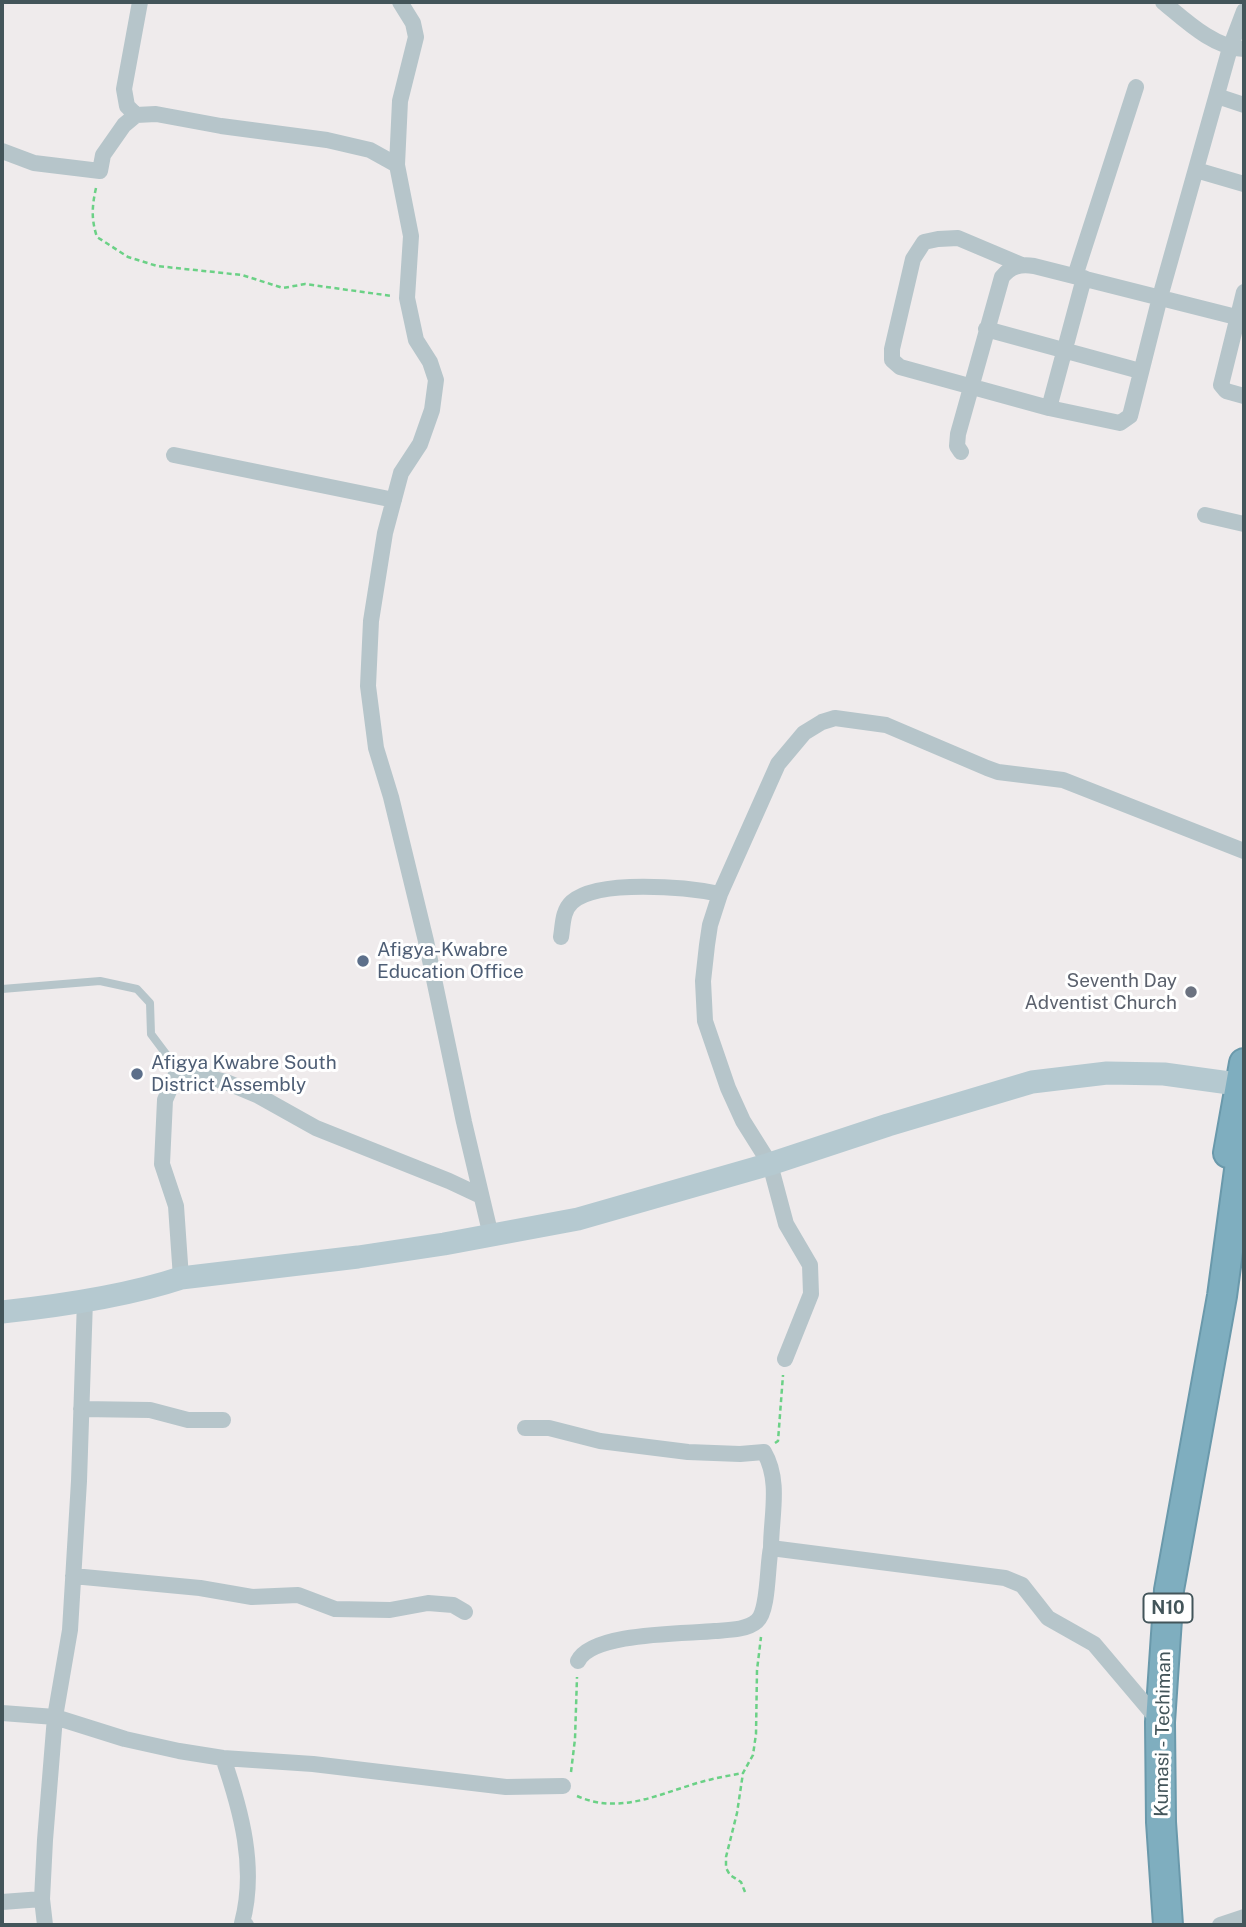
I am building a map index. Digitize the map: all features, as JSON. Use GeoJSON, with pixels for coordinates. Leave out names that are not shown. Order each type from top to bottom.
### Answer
{"type":"FeatureCollection","features":[{"type":"Feature","properties":{"kind":"highway","name":"Kumasi - Techiman"},"geometry":{"type":"LineString","coordinates":[[1168,1925],[1161,1822],[1160,1722],[1169,1590],[1222,1296],[1222,1196],[1239,1146],[1243,1077]]}},
{"type":"Feature","properties":{"kind":"street"},"geometry":{"type":"LineString","coordinates":[[136,115],[127,106],[124,89],[140,2]]}},
{"type":"Feature","properties":{"kind":"street"},"geometry":{"type":"LineString","coordinates":[[400,2],[413,23],[416,37],[400,101],[397,164],[411,236],[407,298],[416,340],[430,362],[436,380],[432,410],[420,444],[401,473],[385,533],[371,621],[368,686],[376,748],[391,797],[426,941],[491,1236]]}},
{"type":"Feature","properties":{"kind":"street"},"geometry":{"type":"LineString","coordinates":[[1163,2],[1195,27],[1237,48]]}},
{"type":"Feature","properties":{"kind":"street"},"geometry":{"type":"LineString","coordinates":[[1241,318],[1160,297],[1079,277],[1022,265],[958,239],[938,239],[924,242],[913,259],[892,349],[892,360],[900,367],[1049,408],[1120,423],[1130,416],[1160,297],[1217,96],[1237,48],[1244,11]]}},
{"type":"Feature","properties":{"kind":"street"},"geometry":{"type":"LineString","coordinates":[[1049,408],[1079,277],[1136,87]]}},
{"type":"Feature","properties":{"kind":"street"},"geometry":{"type":"LineString","coordinates":[[1217,96],[1244,105]]}},
{"type":"Feature","properties":{"kind":"street"},"geometry":{"type":"LineString","coordinates":[[2,151],[34,163],[100,171],[103,155],[124,125],[136,115],[156,114],[327,140],[370,150],[397,164]]}},
{"type":"Feature","properties":{"kind":"street"},"geometry":{"type":"LineString","coordinates":[[1196,170],[1244,184]]}},
{"type":"Feature","properties":{"kind":"street"},"geometry":{"type":"LineString","coordinates":[[961,452],[957,446],[958,434],[1002,277],[1009,268],[1022,265]]}},
{"type":"Feature","properties":{"kind":"street"},"geometry":{"type":"LineString","coordinates":[[1244,292],[1241,318],[1221,385],[1226,391],[1244,396]]}},
{"type":"Feature","properties":{"kind":"street"},"geometry":{"type":"LineString","coordinates":[[986,329],[1140,371]]}},
{"type":"Feature","properties":{"kind":"street"},"geometry":{"type":"LineString","coordinates":[[174,455],[394,500]]}},
{"type":"Feature","properties":{"kind":"street"},"geometry":{"type":"LineString","coordinates":[[1205,515],[1244,524]]}},
{"type":"Feature","properties":{"kind":"street"},"geometry":{"type":"LineString","coordinates":[[785,1359],[811,1294],[810,1265],[786,1224],[770,1164],[743,1121],[733,1099],[705,1021],[703,981],[710,925],[720,894],[778,764],[787,751],[804,733],[835,718],[886,725],[998,772],[1063,780],[1244,851]]}},
{"type":"Feature","properties":{"kind":"street"},"geometry":{"type":"LineString","coordinates":[[561,937],[565,911],[582,895],[602,890],[653,887],[694,888],[720,894]]}},
{"type":"Feature","properties":{"kind":"street"},"geometry":{"type":"LineString","coordinates":[[181,1278],[176,1206],[162,1164],[164,1100],[178,1070],[226,1082],[316,1128],[481,1196]]}},
{"type":"Feature","properties":{"kind":"street"},"geometry":{"type":"LineString","coordinates":[[2,1312],[85,1300],[161,1285],[181,1278],[319,1262],[491,1236],[578,1219],[770,1164],[1004,1089],[1060,1077],[1107,1073],[1243,1077]]}},
{"type":"Feature","properties":{"kind":"street"},"geometry":{"type":"LineString","coordinates":[[45,1925],[42,1899],[55,1717],[70,1630],[85,1300]]}},
{"type":"Feature","properties":{"kind":"street"},"geometry":{"type":"LineString","coordinates":[[81,1409],[150,1410],[188,1420],[223,1420]]}},
{"type":"Feature","properties":{"kind":"street"},"geometry":{"type":"LineString","coordinates":[[525,1428],[549,1428],[600,1441],[688,1452],[764,1452],[769,1459],[775,1487],[771,1548],[762,1613],[756,1622],[736,1629],[612,1640],[590,1647],[581,1654],[578,1661]]}},
{"type":"Feature","properties":{"kind":"street"},"geometry":{"type":"LineString","coordinates":[[771,1548],[1005,1578],[1022,1585],[1048,1618],[1094,1644],[1160,1722]]}},
{"type":"Feature","properties":{"kind":"street"},"geometry":{"type":"LineString","coordinates":[[73,1576],[200,1588],[252,1597],[298,1595],[335,1609],[390,1610],[428,1603],[453,1605],[465,1612]]}},
{"type":"Feature","properties":{"kind":"street"},"geometry":{"type":"LineString","coordinates":[[2,1713],[55,1717],[125,1739],[223,1758],[313,1764],[506,1787],[563,1786]]}},
{"type":"Feature","properties":{"kind":"street"},"geometry":{"type":"LineString","coordinates":[[223,1758],[246,1843],[248,1876],[243,1924]]}},
{"type":"Feature","properties":{"kind":"street"},"geometry":{"type":"LineString","coordinates":[[2,1902],[42,1899]]}},
{"type":"Feature","properties":{"kind":"street"},"geometry":{"type":"LineString","coordinates":[[1220,1925],[1244,1917]]}},
{"type":"Feature","properties":{"kind":"lane"},"geometry":{"type":"LineString","coordinates":[[2,989],[100,981],[137,989],[150,1003],[150,1034],[178,1070]]}},
{"type":"Feature","properties":{"kind":"path"},"geometry":{"type":"LineString","coordinates":[[100,171],[92,204],[92,221],[97,237],[128,257],[157,266],[242,275],[283,288],[306,284],[407,298]]}},
{"type":"Feature","properties":{"kind":"path"},"geometry":{"type":"LineString","coordinates":[[764,1452],[778,1441],[785,1359]]}},
{"type":"Feature","properties":{"kind":"path"},"geometry":{"type":"LineString","coordinates":[[745,1892],[741,1882],[730,1875],[726,1868],[743,1773],[753,1755],[756,1734],[757,1670],[762,1613]]}},
{"type":"Feature","properties":{"kind":"path"},"geometry":{"type":"LineString","coordinates":[[578,1661],[574,1750],[571,1772],[563,1786],[569,1793],[589,1802],[625,1805],[698,1783],[743,1773]]}},
{"type":"Feature","properties":{"kind":"place","name":"Afigya-Kwabre Education Office"},"geometry":{"type":"Point","coordinates":[363,961]}},
{"type":"Feature","properties":{"kind":"place","name":"Seventh Day Adventist Church"},"geometry":{"type":"Point","coordinates":[1191,992]}},
{"type":"Feature","properties":{"kind":"place","name":"Afigya Kwabre South District Assembly"},"geometry":{"type":"Point","coordinates":[137,1074]}}]}
